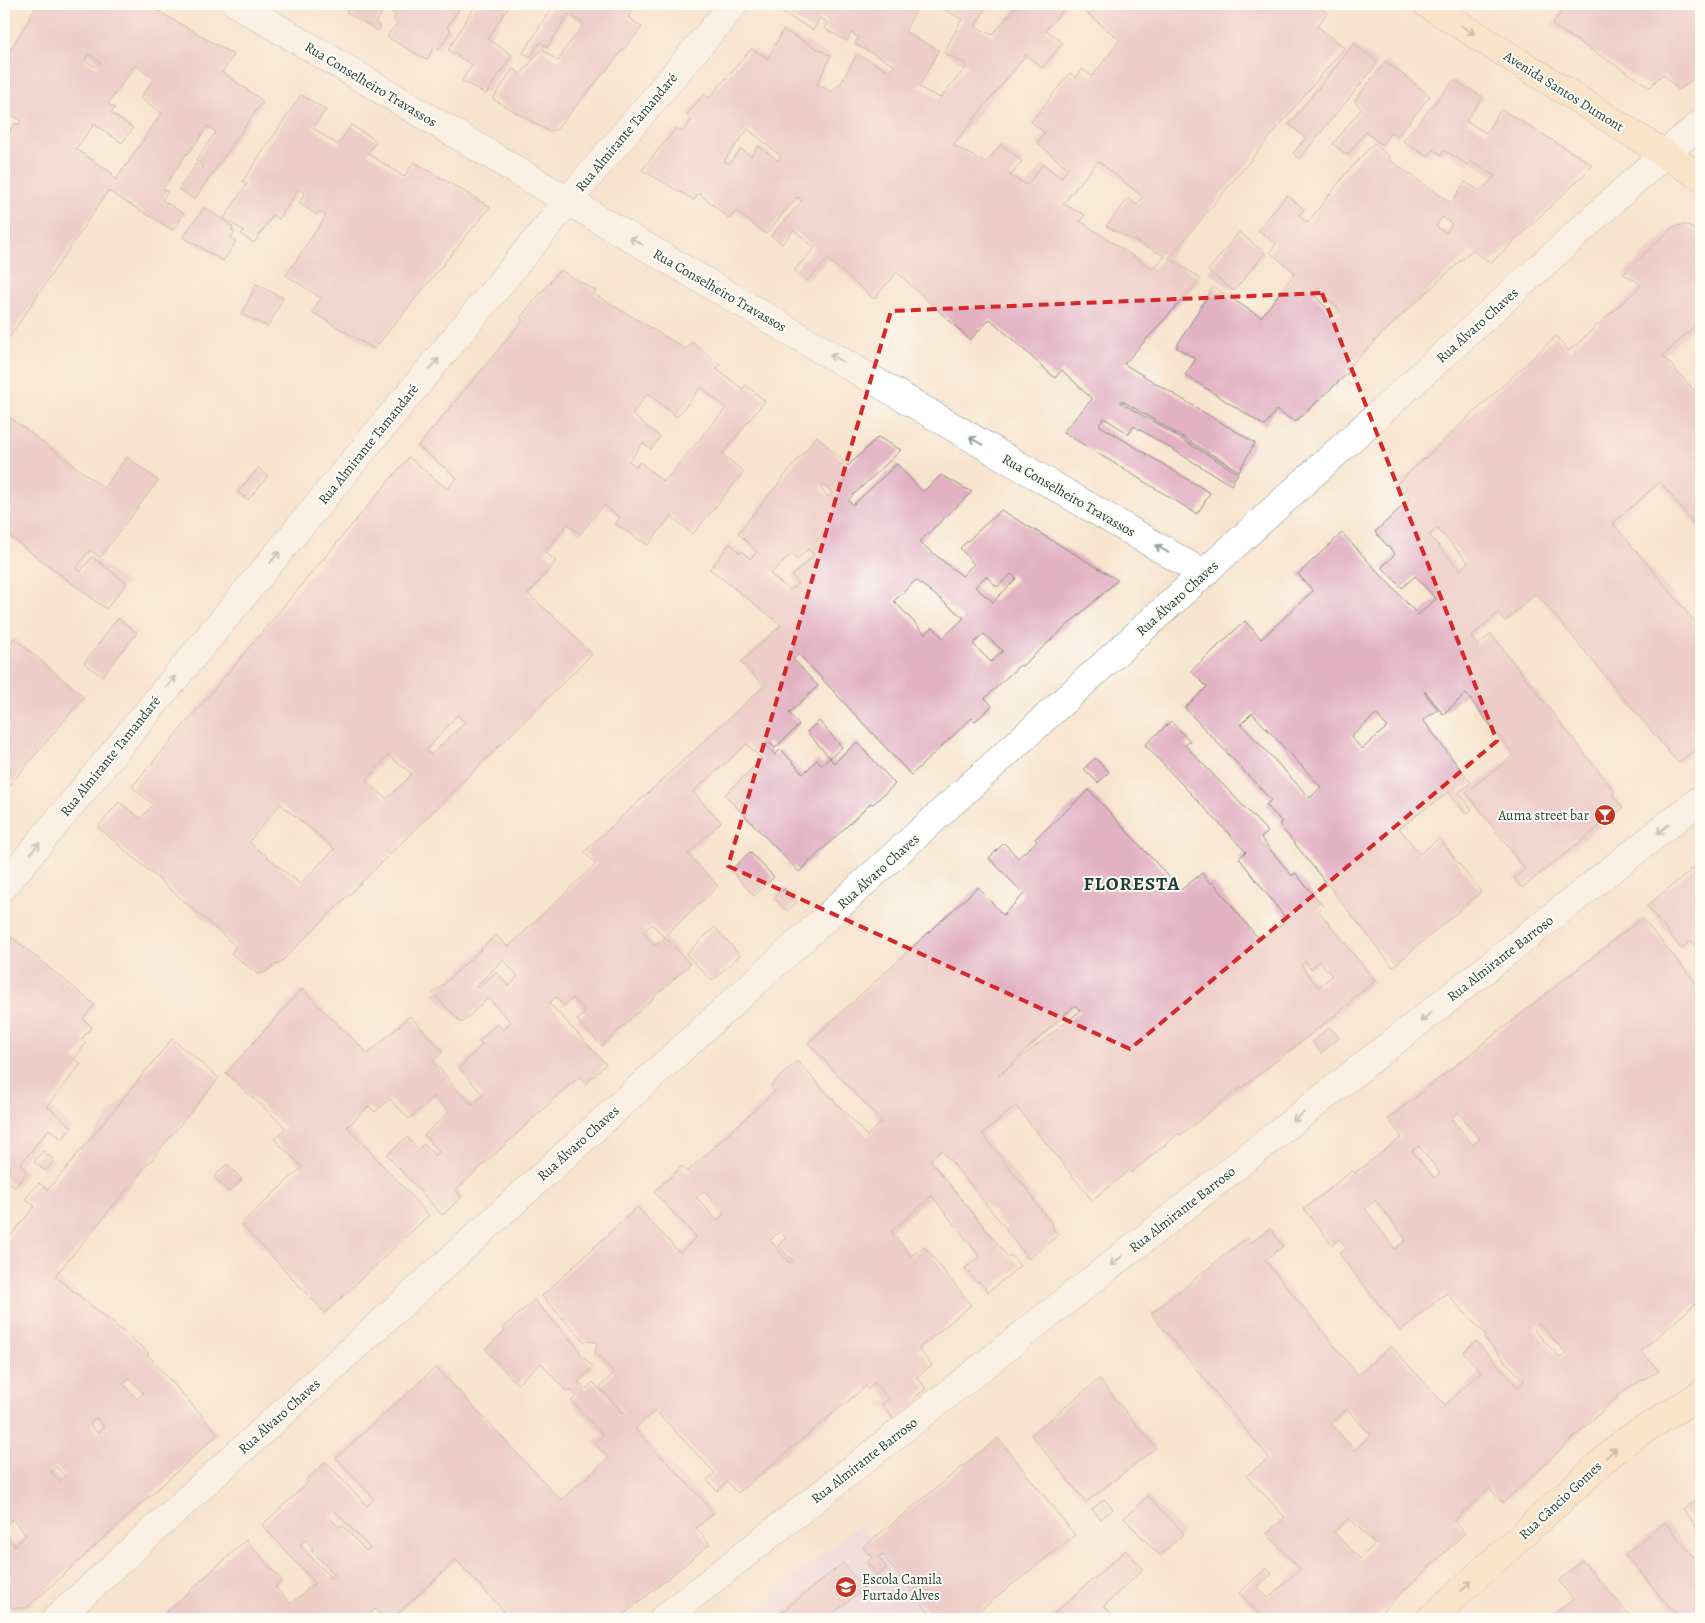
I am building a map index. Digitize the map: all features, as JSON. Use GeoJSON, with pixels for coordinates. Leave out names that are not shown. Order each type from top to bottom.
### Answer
{"type":"FeatureCollection","features":[{"type":"Feature","properties":{"kind":"street","name":"Rua Conselheiro Travassos"},"geometry":{"type":"LineString","coordinates":[[237,4],[568,201],[1204,574]]}},
{"type":"Feature","properties":{"kind":"street","name":"Rua Almirante Tamandaré"},"geometry":{"type":"LineString","coordinates":[[4,886],[568,201],[734,4]]}},
{"type":"Feature","properties":{"kind":"street","name":"Avenida Santos Dumont"},"geometry":{"type":"LineString","coordinates":[[1427,4],[1701,177]]}},
{"type":"Feature","properties":{"kind":"street","name":"Rua Álvaro Chaves"},"geometry":{"type":"LineString","coordinates":[[56,1619],[1664,154],[1701,124]]}},
{"type":"Feature","properties":{"kind":"street","name":"Rua Almirante Barroso"},"geometry":{"type":"LineString","coordinates":[[662,1619],[1701,799]]}},
{"type":"Feature","properties":{"kind":"street","name":"Rua Câncio Gomes"},"geometry":{"type":"LineString","coordinates":[[1430,1619],[1623,1442],[1701,1394]]}},
{"type":"Feature","properties":{"kind":"highlighted area"},"geometry":{"type":"Polygon","coordinates":[[[1322,293],[1497,741],[1130,1049],[728,866],[891,311],[1322,293]]]}},
{"type":"Feature","properties":{"kind":"shaded area","name":"Escola Camila Furtado Alves"},"geometry":{"type":"Polygon","coordinates":[[[859,1525],[934,1619],[743,1619],[859,1525]]]}},
{"type":"Feature","properties":{"kind":"building"},"geometry":{"type":"Polygon","coordinates":[[[38,4],[146,4],[234,55],[222,72],[263,101],[194,200],[179,189],[196,164],[203,169],[204,166],[196,160],[216,132],[208,126],[187,153],[163,189],[168,192],[162,200],[184,214],[173,230],[108,191],[4,345],[4,139],[15,123],[19,125],[21,121],[4,109],[4,61],[38,4]],[[88,54],[85,60],[96,67],[100,62],[88,54]],[[135,65],[108,104],[115,108],[111,113],[133,128],[122,143],[94,124],[76,149],[113,174],[111,176],[116,180],[162,113],[140,98],[154,79],[135,65]]]}},
{"type":"Feature","properties":{"kind":"building"},"geometry":{"type":"Polygon","coordinates":[[[351,4],[462,4],[447,27],[451,30],[439,50],[434,47],[427,60],[387,37],[397,23],[393,20],[396,15],[385,7],[375,23],[381,27],[378,31],[346,12],[351,4]]]}},
{"type":"Feature","properties":{"kind":"building"},"geometry":{"type":"Polygon","coordinates":[[[476,4],[510,4],[488,39],[512,55],[486,94],[462,81],[472,65],[448,50],[476,4]]]}},
{"type":"Feature","properties":{"kind":"building"},"geometry":{"type":"Polygon","coordinates":[[[554,4],[627,4],[634,9],[628,17],[642,27],[556,130],[548,131],[493,99],[513,69],[521,74],[542,49],[558,61],[584,24],[568,14],[548,47],[540,42],[531,57],[523,53],[554,4]]]}},
{"type":"Feature","properties":{"kind":"building"},"geometry":{"type":"Polygon","coordinates":[[[788,4],[919,4],[905,32],[939,50],[919,87],[940,98],[968,65],[944,53],[962,19],[933,4],[988,4],[975,26],[992,35],[1019,4],[1068,4],[1046,30],[1063,43],[1042,68],[1026,55],[953,145],[986,163],[1001,144],[1022,161],[1010,176],[1027,185],[1043,164],[1061,178],[1068,168],[1037,143],[1045,133],[1031,122],[1070,73],[1076,78],[1082,69],[1092,76],[1120,40],[1082,9],[1086,4],[1294,4],[1297,6],[1299,4],[1316,4],[1327,13],[1317,26],[1344,48],[1169,258],[1201,279],[1124,364],[1255,443],[1239,471],[1121,400],[1120,402],[1238,473],[1231,485],[1134,426],[1129,434],[1104,418],[1099,425],[1210,493],[1197,514],[1063,432],[1092,399],[1062,370],[1055,378],[990,319],[970,340],[897,272],[874,299],[828,259],[807,281],[794,270],[815,248],[794,230],[782,244],[771,236],[802,201],[797,197],[766,234],[736,211],[730,219],[699,193],[694,200],[642,170],[676,128],[682,132],[692,119],[687,114],[704,94],[709,98],[751,49],[768,58],[783,30],[831,56],[817,84],[832,92],[840,85],[857,54],[891,72],[894,65],[855,44],[859,37],[851,33],[847,41],[824,28],[827,22],[820,18],[813,30],[781,12],[788,4]],[[748,129],[724,161],[729,164],[741,149],[751,156],[759,146],[778,161],[781,156],[748,129]],[[1098,161],[1063,204],[1085,215],[1080,221],[1153,269],[1165,256],[1106,226],[1129,198],[1137,205],[1143,197],[1098,161]]]}},
{"type":"Feature","properties":{"kind":"building"},"geometry":{"type":"Polygon","coordinates":[[[1566,4],[1701,4],[1701,73],[1679,90],[1663,74],[1650,87],[1552,25],[1566,4]]]}},
{"type":"Feature","properties":{"kind":"building"},"geometry":{"type":"Polygon","coordinates":[[[1354,44],[1378,63],[1299,159],[1293,153],[1306,138],[1289,124],[1354,44]]]}},
{"type":"Feature","properties":{"kind":"building"},"geometry":{"type":"Polygon","coordinates":[[[1386,61],[1430,96],[1397,137],[1391,132],[1382,145],[1366,132],[1347,155],[1333,144],[1362,108],[1354,101],[1386,61]]]}},
{"type":"Feature","properties":{"kind":"building"},"geometry":{"type":"Polygon","coordinates":[[[1454,80],[1483,97],[1466,121],[1486,133],[1501,109],[1591,164],[1591,168],[1491,263],[1472,250],[1373,342],[1346,369],[1349,372],[1295,422],[1276,410],[1265,426],[1185,375],[1196,359],[1176,347],[1213,287],[1261,317],[1295,273],[1270,252],[1276,244],[1258,230],[1287,195],[1304,209],[1299,215],[1307,223],[1349,170],[1374,143],[1389,157],[1388,159],[1451,203],[1465,182],[1480,191],[1495,176],[1470,161],[1468,165],[1444,150],[1442,155],[1433,150],[1428,157],[1403,141],[1454,80]],[[1442,217],[1436,226],[1446,233],[1452,224],[1442,217]],[[1318,288],[1313,294],[1334,316],[1340,310],[1318,288]]]}},
{"type":"Feature","properties":{"kind":"building"},"geometry":{"type":"Polygon","coordinates":[[[301,95],[326,110],[313,128],[338,145],[351,125],[377,141],[368,153],[404,177],[414,162],[490,207],[374,349],[312,312],[321,298],[286,275],[326,216],[319,211],[317,215],[299,203],[305,193],[299,189],[279,219],[273,215],[254,243],[241,234],[244,231],[224,218],[247,184],[243,181],[301,95]]]}},
{"type":"Feature","properties":{"kind":"building"},"geometry":{"type":"Polygon","coordinates":[[[204,207],[233,227],[231,230],[235,232],[231,238],[236,242],[223,261],[183,237],[204,207]]]}},
{"type":"Feature","properties":{"kind":"building"},"geometry":{"type":"Polygon","coordinates":[[[1687,225],[1701,234],[1701,320],[1663,356],[1701,398],[1701,532],[1660,482],[1613,523],[1701,629],[1701,745],[1678,763],[1536,593],[1505,621],[1498,613],[1471,637],[1478,645],[1491,634],[1615,792],[1612,794],[1623,808],[1522,888],[1514,878],[1525,869],[1466,792],[1514,755],[1466,694],[1443,714],[1426,692],[1424,692],[1438,710],[1423,720],[1471,783],[1459,792],[1472,810],[1466,814],[1449,792],[1399,828],[1420,854],[1439,838],[1481,892],[1393,967],[1279,824],[1282,822],[1266,805],[1271,800],[1185,708],[1207,687],[1191,671],[1245,621],[1261,639],[1313,591],[1298,574],[1342,533],[1418,615],[1436,599],[1415,576],[1402,588],[1382,567],[1395,554],[1375,532],[1410,499],[1397,484],[1556,336],[1569,351],[1641,286],[1635,280],[1623,274],[1674,226],[1687,225]],[[1437,528],[1429,535],[1460,570],[1468,562],[1437,528]],[[1252,713],[1241,724],[1310,798],[1321,787],[1252,713]],[[1376,714],[1351,737],[1362,749],[1387,727],[1376,714]]]}},
{"type":"Feature","properties":{"kind":"building"},"geometry":{"type":"Polygon","coordinates":[[[1239,232],[1265,253],[1234,291],[1208,271],[1239,232]]]}},
{"type":"Feature","properties":{"kind":"building"},"geometry":{"type":"Polygon","coordinates":[[[560,270],[596,291],[594,294],[686,349],[692,342],[720,365],[716,369],[743,389],[746,385],[765,401],[722,454],[744,472],[693,534],[671,516],[648,545],[615,524],[620,518],[604,505],[580,534],[568,524],[545,552],[556,561],[528,594],[559,621],[592,654],[278,965],[276,964],[264,973],[257,974],[231,953],[236,946],[98,827],[119,802],[141,819],[153,804],[132,787],[409,457],[447,489],[457,478],[418,446],[523,320],[520,318],[560,270]],[[701,387],[677,417],[648,393],[632,414],[660,437],[651,449],[643,443],[629,461],[636,467],[640,462],[664,482],[726,408],[701,387]],[[457,715],[426,751],[431,755],[465,722],[457,715]],[[388,755],[366,781],[387,799],[412,774],[388,755]],[[280,804],[249,842],[300,884],[335,849],[280,804]]]}},
{"type":"Feature","properties":{"kind":"building"},"geometry":{"type":"Polygon","coordinates":[[[256,284],[283,298],[268,327],[242,314],[256,284]]]}},
{"type":"Feature","properties":{"kind":"building"},"geometry":{"type":"Polygon","coordinates":[[[4,413],[104,488],[127,457],[158,481],[100,557],[90,550],[76,568],[80,572],[92,557],[127,583],[106,609],[4,532],[4,413]]]}},
{"type":"Feature","properties":{"kind":"building"},"geometry":{"type":"Polygon","coordinates":[[[817,436],[848,466],[878,437],[901,450],[848,500],[853,505],[897,464],[923,492],[941,475],[972,492],[919,542],[962,576],[974,564],[960,548],[1001,510],[1118,580],[1022,666],[1020,665],[985,698],[992,706],[975,721],[972,718],[911,775],[799,654],[793,659],[818,686],[789,713],[799,725],[775,748],[769,742],[766,745],[775,755],[781,749],[803,774],[817,760],[822,765],[830,758],[834,763],[857,742],[895,784],[873,804],[871,803],[799,872],[725,795],[762,759],[747,744],[693,792],[721,822],[688,854],[718,886],[664,937],[652,924],[643,932],[655,946],[665,937],[690,964],[602,1046],[577,1020],[586,1012],[573,998],[564,1006],[556,997],[549,1003],[606,1064],[586,1084],[580,1076],[570,1084],[456,1190],[462,1197],[442,1215],[387,1155],[407,1137],[418,1149],[424,1144],[435,1156],[439,1152],[424,1135],[449,1112],[434,1096],[409,1119],[390,1099],[375,1112],[369,1106],[347,1127],[429,1215],[325,1313],[241,1224],[302,1167],[274,1139],[286,1128],[226,1073],[302,989],[368,1054],[410,1016],[443,1052],[433,1061],[448,1080],[472,1105],[483,1095],[459,1068],[483,1044],[479,1041],[497,1024],[503,1030],[511,1022],[488,998],[462,1023],[433,994],[496,935],[508,947],[596,864],[584,852],[764,686],[741,662],[781,625],[710,569],[730,543],[740,553],[742,551],[750,559],[757,552],[738,533],[817,436]],[[823,484],[820,488],[828,497],[833,493],[823,484]],[[808,549],[797,559],[792,554],[770,574],[790,590],[798,583],[792,576],[814,555],[808,549]],[[1011,574],[997,587],[986,576],[975,587],[993,602],[1016,579],[1011,574]],[[916,580],[894,601],[925,634],[933,627],[943,638],[964,618],[916,580]],[[984,634],[973,644],[991,662],[1003,651],[984,634]],[[503,960],[476,986],[478,988],[496,972],[509,986],[518,976],[503,960]]]}},
{"type":"Feature","properties":{"kind":"building"},"geometry":{"type":"Polygon","coordinates":[[[258,468],[268,476],[248,500],[238,492],[258,468]]]}},
{"type":"Feature","properties":{"kind":"building"},"geometry":{"type":"Polygon","coordinates":[[[118,618],[137,633],[102,676],[84,663],[118,618]]]}},
{"type":"Feature","properties":{"kind":"building"},"geometry":{"type":"Polygon","coordinates":[[[14,638],[84,697],[4,792],[4,650],[14,638]]]}},
{"type":"Feature","properties":{"kind":"building"},"geometry":{"type":"Polygon","coordinates":[[[819,721],[842,747],[830,758],[807,732],[819,721]]]}},
{"type":"Feature","properties":{"kind":"building"},"geometry":{"type":"Polygon","coordinates":[[[1171,721],[1190,741],[1185,745],[1268,832],[1261,838],[1292,876],[1295,873],[1323,906],[1318,910],[1375,981],[1351,1000],[1352,1002],[1181,1135],[1179,1133],[1131,1173],[1130,1170],[1092,1200],[1016,1106],[982,1134],[1035,1199],[1033,1200],[1054,1226],[1052,1227],[1058,1235],[1029,1259],[942,1150],[930,1160],[1008,1257],[1011,1255],[1020,1266],[988,1292],[979,1281],[977,1283],[965,1268],[980,1257],[932,1196],[891,1231],[911,1256],[924,1246],[971,1305],[918,1349],[932,1365],[917,1377],[926,1389],[913,1399],[917,1404],[895,1421],[882,1404],[889,1399],[875,1383],[868,1389],[866,1386],[738,1493],[727,1482],[717,1491],[707,1480],[715,1473],[655,1410],[635,1429],[703,1500],[713,1514],[696,1528],[710,1544],[618,1619],[511,1619],[456,1560],[392,1619],[374,1619],[380,1614],[375,1609],[364,1619],[159,1619],[246,1540],[282,1580],[275,1587],[291,1604],[315,1583],[262,1525],[308,1483],[306,1480],[326,1462],[367,1506],[374,1499],[336,1458],[436,1367],[561,1500],[609,1458],[594,1443],[603,1435],[571,1401],[577,1396],[570,1389],[567,1392],[541,1363],[517,1384],[485,1349],[505,1331],[503,1328],[534,1300],[593,1367],[578,1382],[585,1390],[593,1382],[624,1415],[600,1387],[614,1373],[595,1353],[597,1342],[584,1341],[542,1296],[637,1207],[680,1253],[696,1237],[654,1192],[682,1166],[687,1172],[775,1091],[770,1086],[797,1061],[867,1136],[882,1122],[808,1043],[978,887],[1003,915],[1024,894],[989,858],[1004,843],[1018,858],[1037,841],[1035,839],[1089,790],[1181,890],[1202,873],[1211,884],[1213,882],[1260,941],[1287,920],[1239,858],[1246,852],[1145,745],[1171,721]],[[1305,961],[1301,965],[1318,987],[1332,976],[1320,961],[1311,969],[1305,961]],[[1075,1005],[998,1076],[1080,1011],[1075,1005]],[[704,1191],[696,1197],[717,1221],[724,1214],[704,1191]],[[780,1231],[770,1240],[790,1263],[793,1261],[778,1245],[786,1238],[780,1231]],[[336,1512],[330,1518],[339,1527],[342,1525],[366,1551],[370,1548],[336,1512]],[[306,1540],[300,1545],[331,1578],[335,1575],[311,1550],[313,1548],[306,1540]]]}},
{"type":"Feature","properties":{"kind":"building"},"geometry":{"type":"Polygon","coordinates":[[[1095,758],[1109,772],[1098,783],[1084,769],[1095,758]]]}},
{"type":"Feature","properties":{"kind":"building"},"geometry":{"type":"Polygon","coordinates":[[[750,852],[774,877],[754,896],[731,870],[750,852]]]}},
{"type":"Feature","properties":{"kind":"building"},"geometry":{"type":"Polygon","coordinates":[[[1701,862],[1701,953],[1691,940],[1681,949],[1647,906],[1701,862]]]}},
{"type":"Feature","properties":{"kind":"building"},"geometry":{"type":"Polygon","coordinates":[[[784,889],[797,902],[787,911],[774,898],[784,889]]]}},
{"type":"Feature","properties":{"kind":"building"},"geometry":{"type":"Polygon","coordinates":[[[1642,918],[1701,989],[1701,1311],[1695,1304],[1641,1351],[1659,1371],[1626,1389],[1503,1503],[1489,1488],[1454,1521],[1465,1533],[1374,1619],[1264,1619],[1239,1593],[1266,1568],[1272,1574],[1257,1587],[1268,1598],[1300,1569],[1267,1534],[1285,1517],[1246,1476],[1269,1458],[1151,1314],[1247,1237],[1251,1243],[1270,1228],[1283,1246],[1265,1260],[1358,1375],[1391,1346],[1445,1405],[1481,1372],[1463,1352],[1476,1341],[1518,1387],[1524,1381],[1484,1338],[1486,1335],[1446,1293],[1400,1331],[1339,1254],[1347,1248],[1339,1239],[1332,1245],[1304,1209],[1352,1171],[1355,1173],[1402,1137],[1388,1119],[1642,918]],[[1458,1112],[1451,1118],[1473,1145],[1480,1139],[1458,1112]],[[1419,1146],[1412,1151],[1434,1178],[1440,1173],[1419,1146]],[[1375,1200],[1365,1209],[1395,1249],[1406,1240],[1375,1200]],[[1539,1323],[1533,1329],[1560,1358],[1566,1353],[1539,1323]],[[1347,1409],[1331,1424],[1355,1450],[1371,1435],[1347,1409]],[[1349,1518],[1334,1532],[1360,1559],[1375,1544],[1349,1518]]]}},
{"type":"Feature","properties":{"kind":"building"},"geometry":{"type":"Polygon","coordinates":[[[715,927],[740,955],[712,981],[686,954],[715,927]]]}},
{"type":"Feature","properties":{"kind":"building"},"geometry":{"type":"Polygon","coordinates":[[[9,935],[95,1005],[83,1019],[92,1027],[82,1039],[86,1043],[74,1059],[81,1064],[47,1106],[72,1127],[62,1139],[49,1129],[20,1165],[27,1172],[15,1187],[4,1177],[4,940],[9,935]]]}},
{"type":"Feature","properties":{"kind":"building"},"geometry":{"type":"Polygon","coordinates":[[[1330,1027],[1339,1038],[1321,1053],[1312,1041],[1330,1027]]]}},
{"type":"Feature","properties":{"kind":"building"},"geometry":{"type":"Polygon","coordinates":[[[172,1039],[219,1078],[55,1276],[149,1353],[147,1354],[218,1434],[27,1608],[12,1608],[4,1601],[4,1534],[15,1546],[26,1535],[12,1519],[4,1529],[4,1244],[35,1206],[25,1199],[39,1183],[48,1190],[172,1039]],[[129,1377],[123,1384],[137,1399],[143,1393],[129,1377]],[[96,1417],[90,1425],[97,1433],[104,1427],[96,1417]],[[56,1467],[51,1472],[60,1481],[65,1476],[56,1467]]]}},
{"type":"Feature","properties":{"kind":"building"},"geometry":{"type":"Polygon","coordinates":[[[43,1151],[54,1160],[46,1171],[34,1162],[43,1151]]]}},
{"type":"Feature","properties":{"kind":"building"},"geometry":{"type":"Polygon","coordinates":[[[227,1164],[242,1179],[229,1192],[214,1177],[227,1164]]]}},
{"type":"Feature","properties":{"kind":"building"},"geometry":{"type":"Polygon","coordinates":[[[1099,1379],[1156,1448],[1086,1502],[1031,1435],[1099,1379]]]}},
{"type":"Feature","properties":{"kind":"building"},"geometry":{"type":"Polygon","coordinates":[[[998,1438],[1075,1535],[975,1614],[980,1619],[934,1619],[882,1554],[879,1557],[887,1568],[877,1576],[867,1562],[872,1558],[863,1547],[998,1438]]]}},
{"type":"Feature","properties":{"kind":"building"},"geometry":{"type":"Polygon","coordinates":[[[1701,1495],[1701,1532],[1683,1509],[1701,1495]]]}},
{"type":"Feature","properties":{"kind":"building"},"geometry":{"type":"Polygon","coordinates":[[[1148,1496],[1184,1533],[1160,1556],[1124,1518],[1148,1496]]]}},
{"type":"Feature","properties":{"kind":"building"},"geometry":{"type":"Polygon","coordinates":[[[1104,1499],[1113,1509],[1101,1519],[1092,1509],[1104,1499]]]}},
{"type":"Feature","properties":{"kind":"building"},"geometry":{"type":"Polygon","coordinates":[[[1665,1522],[1701,1566],[1701,1619],[1680,1619],[1625,1554],[1665,1522]]]}},
{"type":"Feature","properties":{"kind":"building"},"geometry":{"type":"Polygon","coordinates":[[[1126,1550],[1143,1569],[1104,1606],[1116,1619],[1048,1619],[1126,1550]]]}},
{"type":"Feature","properties":{"kind":"building"},"geometry":{"type":"Polygon","coordinates":[[[1582,1560],[1633,1619],[1554,1619],[1552,1616],[1573,1599],[1559,1581],[1582,1560]]]}},
{"type":"Feature","properties":{"kind":"building"},"geometry":{"type":"Polygon","coordinates":[[[843,1563],[864,1589],[826,1619],[773,1619],[843,1563]]]}},
{"type":"Feature","properties":{"kind":"place","name":"Auma street bar"},"geometry":{"type":"Point","coordinates":[1605,815]}},
{"type":"Feature","properties":{"kind":"place","name":"Escola Camila Furtado Alves"},"geometry":{"type":"Point","coordinates":[846,1587]}},
{"type":"Feature","properties":{"kind":"district","name":"FLORESTA"},"geometry":{"type":"Point","coordinates":[1132,883]}}]}
